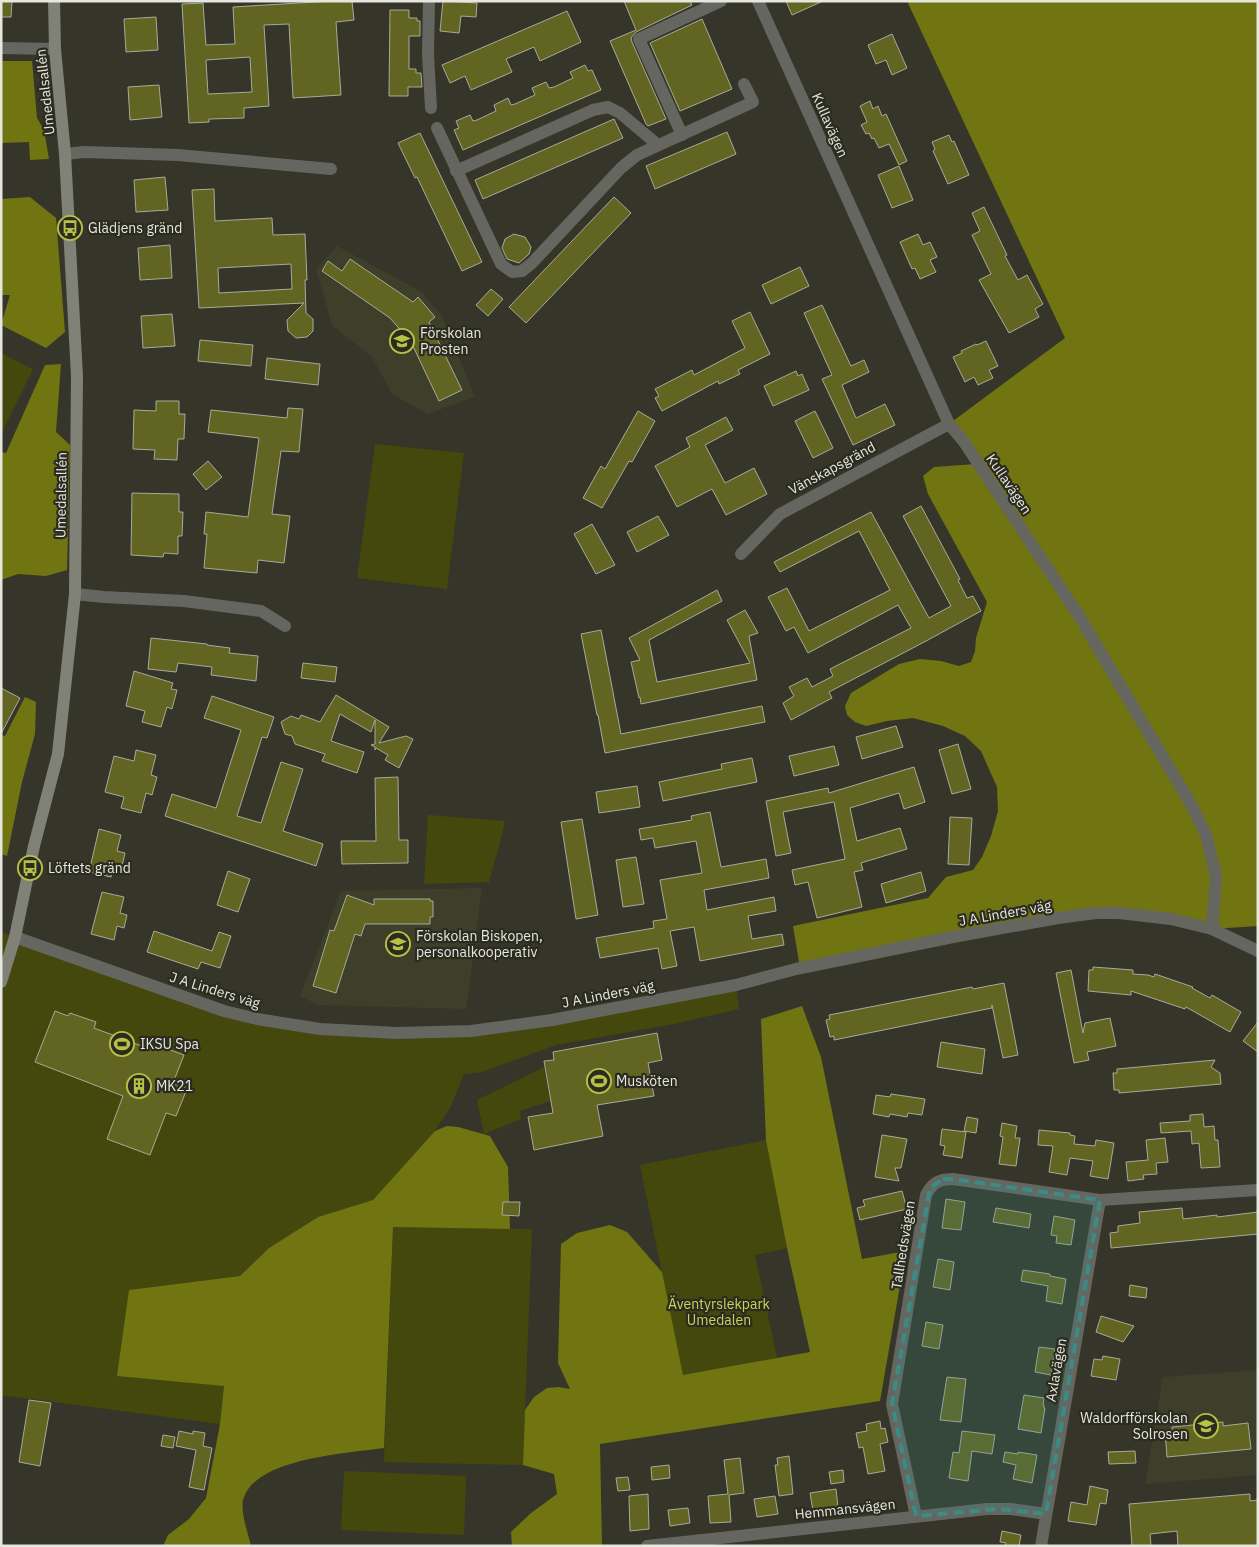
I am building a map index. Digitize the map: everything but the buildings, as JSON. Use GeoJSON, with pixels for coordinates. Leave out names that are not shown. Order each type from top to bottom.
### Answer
{"type":"FeatureCollection","features":[{"type":"Feature","properties":{"kind":"street","name":"Umedalsallén"},"geometry":{"type":"LineString","coordinates":[[1,982],[14,937],[34,846],[58,754],[75,594],[78,376],[65,154],[55,49],[54,1]]}},
{"type":"Feature","properties":{"kind":"street"},"geometry":{"type":"LineString","coordinates":[[429,1],[428,55],[431,108]]}},
{"type":"Feature","properties":{"kind":"street"},"geometry":{"type":"LineString","coordinates":[[682,134],[639,39],[721,1]]}},
{"type":"Feature","properties":{"kind":"street","name":"Kullavägen"},"geometry":{"type":"LineString","coordinates":[[758,1],[948,424],[964,442],[1079,616],[1192,806],[1206,835],[1216,876],[1212,929]]}},
{"type":"Feature","properties":{"kind":"street"},"geometry":{"type":"LineString","coordinates":[[1,48],[55,49]]}},
{"type":"Feature","properties":{"kind":"street"},"geometry":{"type":"LineString","coordinates":[[437,128],[501,264],[512,272],[522,271],[532,263],[621,168],[637,155],[753,102],[744,84]]}},
{"type":"Feature","properties":{"kind":"street"},"geometry":{"type":"LineString","coordinates":[[456,171],[593,110],[608,108],[620,113],[658,145]]}},
{"type":"Feature","properties":{"kind":"street"},"geometry":{"type":"LineString","coordinates":[[65,154],[84,152],[178,155],[331,169]]}},
{"type":"Feature","properties":{"kind":"street","name":"Vänskapsgränd"},"geometry":{"type":"LineString","coordinates":[[741,554],[780,514],[948,424]]}},
{"type":"Feature","properties":{"kind":"street"},"geometry":{"type":"LineString","coordinates":[[75,594],[184,601],[261,611],[285,626]]}},
{"type":"Feature","properties":{"kind":"street","name":"J A Linders väg"},"geometry":{"type":"LineString","coordinates":[[14,937],[224,1011],[257,1019],[320,1029],[397,1033],[471,1031],[552,1020],[736,985],[796,969],[944,939],[1096,913],[1119,913],[1163,918],[1212,929]]}},
{"type":"Feature","properties":{"kind":"street"},"geometry":{"type":"LineString","coordinates":[[1212,929],[1258,950]]}},
{"type":"Feature","properties":{"kind":"street","name":"Tallhedsvägen"},"geometry":{"type":"LineString","coordinates":[[916,1516],[892,1404],[926,1195],[935,1182],[943,1179],[953,1179],[1100,1200],[1258,1190]]}},
{"type":"Feature","properties":{"kind":"street","name":"Axlavägen"},"geometry":{"type":"LineString","coordinates":[[1041,1546],[1100,1200]]}},
{"type":"Feature","properties":{"kind":"street","name":"Hemmansvägen"},"geometry":{"type":"LineString","coordinates":[[647,1546],[916,1516],[998,1509],[1046,1514]]}},
{"type":"Feature","properties":{"kind":"highlighted area"},"geometry":{"type":"Polygon","coordinates":[[[943,1179],[1100,1200],[1046,1514],[998,1509],[916,1516],[892,1404],[930,1188],[943,1179]]]}},
{"type":"Feature","properties":{"kind":"shaded area"},"geometry":{"type":"Polygon","coordinates":[[[907,1],[1258,1],[1258,926],[1212,929],[1119,913],[800,968],[793,926],[928,898],[946,877],[973,870],[982,857],[991,836],[998,811],[997,787],[981,751],[965,736],[943,726],[913,718],[866,726],[855,722],[847,715],[845,706],[851,693],[899,664],[920,659],[941,661],[959,666],[971,662],[987,602],[928,494],[923,476],[934,467],[976,464],[949,424],[1065,338],[907,1]]]}},
{"type":"Feature","properties":{"kind":"shaded area"},"geometry":{"type":"Polygon","coordinates":[[[1,61],[32,61],[37,118],[44,130],[49,159],[30,160],[29,142],[1,143],[1,61]]]}},
{"type":"Feature","properties":{"kind":"shaded area"},"geometry":{"type":"Polygon","coordinates":[[[30,197],[56,218],[65,332],[46,348],[1,325],[10,295],[1,295],[1,199],[30,197]]]}},
{"type":"Feature","properties":{"kind":"shaded area","name":"Förskolan Prosten"},"geometry":{"type":"Polygon","coordinates":[[[337,246],[422,292],[442,316],[475,397],[428,414],[392,394],[372,357],[332,325],[316,269],[337,246]]]}},
{"type":"Feature","properties":{"kind":"shaded area"},"geometry":{"type":"Polygon","coordinates":[[[61,364],[56,432],[70,445],[67,570],[46,576],[18,574],[1,580],[1,452],[6,453],[45,365],[61,364]]]}},
{"type":"Feature","properties":{"kind":"shaded area"},"geometry":{"type":"Polygon","coordinates":[[[25,697],[36,702],[35,734],[22,782],[7,856],[1,854],[1,735],[5,736],[25,697]]]}},
{"type":"Feature","properties":{"kind":"shaded area","name":"Förskolan Biskopen, personalkooperativ"},"geometry":{"type":"Polygon","coordinates":[[[482,888],[466,1009],[318,1005],[300,996],[341,891],[482,888]]]}},
{"type":"Feature","properties":{"kind":"shaded area"},"geometry":{"type":"Polygon","coordinates":[[[802,1006],[821,1057],[862,1259],[906,1251],[880,1401],[600,1444],[602,1546],[512,1546],[511,1532],[531,1513],[557,1494],[554,1474],[523,1465],[525,1410],[534,1397],[547,1388],[559,1387],[570,1389],[558,1363],[561,1244],[577,1233],[610,1225],[627,1232],[662,1272],[683,1375],[810,1352],[766,1140],[761,1019],[802,1006]]]}},
{"type":"Feature","properties":{"kind":"shaded area"},"geometry":{"type":"Polygon","coordinates":[[[447,1126],[458,1127],[490,1136],[508,1167],[510,1229],[393,1227],[384,1448],[328,1455],[306,1460],[267,1474],[253,1484],[244,1497],[243,1502],[244,1521],[251,1546],[163,1546],[168,1535],[189,1519],[206,1498],[220,1424],[224,1386],[117,1376],[129,1290],[240,1276],[269,1248],[318,1217],[373,1200],[435,1131],[447,1126]]]}},
{"type":"Feature","properties":{"kind":"shaded area","name":"Waldorfförskolan Solrosen"},"geometry":{"type":"Polygon","coordinates":[[[1258,1370],[1258,1475],[1145,1484],[1163,1377],[1258,1370]]]}},
{"type":"Feature","properties":{"kind":"green space"},"geometry":{"type":"Polygon","coordinates":[[[1,353],[33,369],[1,434],[1,353]]]}},
{"type":"Feature","properties":{"kind":"green space"},"geometry":{"type":"Polygon","coordinates":[[[375,444],[464,453],[447,589],[357,578],[375,444]]]}},
{"type":"Feature","properties":{"kind":"green space"},"geometry":{"type":"Polygon","coordinates":[[[428,815],[505,821],[489,882],[424,884],[428,815]]]}},
{"type":"Feature","properties":{"kind":"green space"},"geometry":{"type":"Polygon","coordinates":[[[1,932],[187,999],[320,1029],[471,1031],[736,985],[739,1009],[679,1023],[556,1045],[482,1072],[464,1074],[450,1108],[435,1131],[373,1200],[318,1217],[269,1248],[240,1276],[129,1290],[224,1386],[220,1424],[1,1395],[1,932]]]}},
{"type":"Feature","properties":{"kind":"green space"},"geometry":{"type":"Polygon","coordinates":[[[544,1067],[550,1101],[520,1111],[521,1119],[484,1134],[477,1100],[544,1067]]]}},
{"type":"Feature","properties":{"kind":"green space","name":"Äventyrslekpark Umedalen"},"geometry":{"type":"Polygon","coordinates":[[[766,1140],[787,1248],[755,1255],[777,1358],[683,1376],[640,1165],[766,1140]]]}},
{"type":"Feature","properties":{"kind":"green space"},"geometry":{"type":"Polygon","coordinates":[[[393,1227],[532,1229],[523,1465],[384,1462],[393,1227]]]}},
{"type":"Feature","properties":{"kind":"green space"},"geometry":{"type":"Polygon","coordinates":[[[344,1471],[466,1476],[464,1535],[341,1530],[344,1471]]]}},
{"type":"Feature","properties":{"kind":"place","name":"Glädjens gränd"},"geometry":{"type":"Point","coordinates":[70,228]}},
{"type":"Feature","properties":{"kind":"place","name":"Förskolan Prosten"},"geometry":{"type":"Point","coordinates":[402,341]}},
{"type":"Feature","properties":{"kind":"place","name":"Löftets gränd"},"geometry":{"type":"Point","coordinates":[30,868]}},
{"type":"Feature","properties":{"kind":"place","name":"Förskolan Biskopen, personalkooperativ"},"geometry":{"type":"Point","coordinates":[398,944]}},
{"type":"Feature","properties":{"kind":"place","name":"IKSU Spa"},"geometry":{"type":"Point","coordinates":[122,1044]}},
{"type":"Feature","properties":{"kind":"place","name":"Musköten"},"geometry":{"type":"Point","coordinates":[599,1081]}},
{"type":"Feature","properties":{"kind":"place","name":"MK21"},"geometry":{"type":"Point","coordinates":[139,1086]}},
{"type":"Feature","properties":{"kind":"place","name":"Waldorfförskolan Solrosen"},"geometry":{"type":"Point","coordinates":[1206,1426]}}]}
